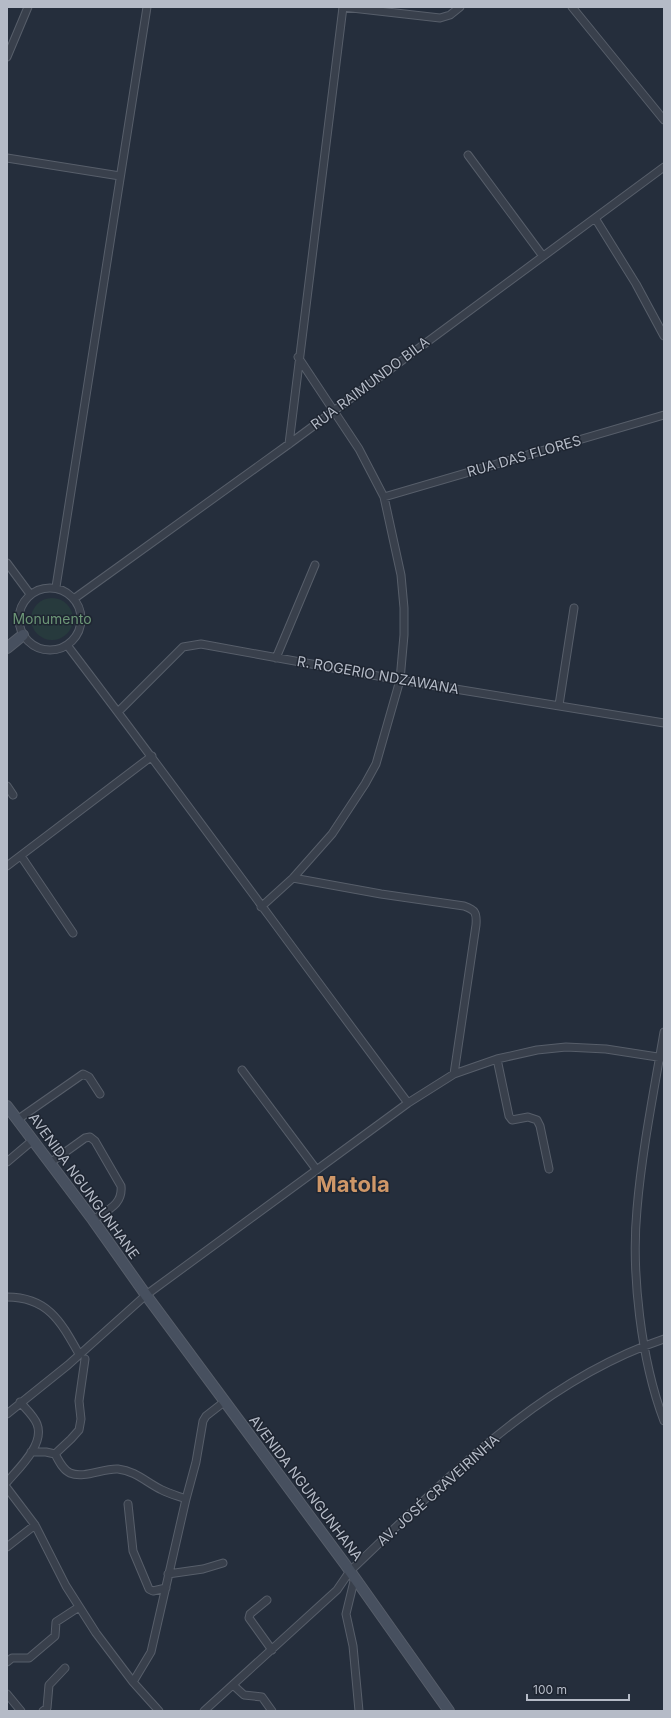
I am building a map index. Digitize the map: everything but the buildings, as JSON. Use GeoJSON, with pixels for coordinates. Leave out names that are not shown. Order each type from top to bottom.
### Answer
{"type":"FeatureCollection","features":[{"type":"Feature","properties":{"kind":"street"},"geometry":{"type":"LineString","coordinates":[[7,57],[10,42],[28,7]]}},
{"type":"Feature","properties":{"kind":"street"},"geometry":{"type":"LineString","coordinates":[[56,588],[146,7]]}},
{"type":"Feature","properties":{"kind":"street"},"geometry":{"type":"LineString","coordinates":[[289,444],[298,357],[342,7],[440,18],[446,17],[460,7]]}},
{"type":"Feature","properties":{"kind":"street"},"geometry":{"type":"LineString","coordinates":[[572,7],[664,120]]}},
{"type":"Feature","properties":{"kind":"street"},"geometry":{"type":"LineString","coordinates":[[468,155],[542,256]]}},
{"type":"Feature","properties":{"kind":"street"},"geometry":{"type":"LineString","coordinates":[[7,158],[120,176]]}},
{"type":"Feature","properties":{"kind":"street","name":"RUA RAIMUNDO BILA"},"geometry":{"type":"LineString","coordinates":[[75,598],[289,444],[664,167]]}},
{"type":"Feature","properties":{"kind":"street"},"geometry":{"type":"LineString","coordinates":[[595,218],[636,284],[664,336]]}},
{"type":"Feature","properties":{"kind":"street"},"geometry":{"type":"LineString","coordinates":[[261,907],[293,878],[332,834],[365,784],[376,764],[400,680],[404,608],[401,575],[384,497],[359,449],[298,357]]}},
{"type":"Feature","properties":{"kind":"street","name":"RUA DAS FLORES"},"geometry":{"type":"LineString","coordinates":[[384,497],[664,415]]}},
{"type":"Feature","properties":{"kind":"street"},"geometry":{"type":"LineString","coordinates":[[7,563],[30,594]]}},
{"type":"Feature","properties":{"kind":"street"},"geometry":{"type":"LineString","coordinates":[[276,658],[315,565]]}},
{"type":"Feature","properties":{"kind":"street"},"geometry":{"type":"LineString","coordinates":[[47,587],[66,591],[75,598],[79,606],[82,623],[74,640],[58,649],[45,650],[33,645],[24,635],[19,622],[20,609],[30,594],[47,587]]}},
{"type":"Feature","properties":{"kind":"street"},"geometry":{"type":"LineString","coordinates":[[559,705],[574,608]]}},
{"type":"Feature","properties":{"kind":"street"},"geometry":{"type":"LineString","coordinates":[[7,648],[24,635]]}},
{"type":"Feature","properties":{"kind":"street","name":"R. ROGERIO NDZAWANA"},"geometry":{"type":"LineString","coordinates":[[118,712],[183,647],[190,644],[201,644],[400,680],[664,723]]}},
{"type":"Feature","properties":{"kind":"street"},"geometry":{"type":"LineString","coordinates":[[67,645],[152,756],[261,907],[408,1103]]}},
{"type":"Feature","properties":{"kind":"street"},"geometry":{"type":"LineString","coordinates":[[7,866],[152,756]]}},
{"type":"Feature","properties":{"kind":"street"},"geometry":{"type":"LineString","coordinates":[[7,786],[14,794]]}},
{"type":"Feature","properties":{"kind":"street"},"geometry":{"type":"LineString","coordinates":[[21,856],[73,932]]}},
{"type":"Feature","properties":{"kind":"street"},"geometry":{"type":"LineString","coordinates":[[293,878],[381,894],[464,906],[475,911],[477,914],[476,925],[454,1074]]}},
{"type":"Feature","properties":{"kind":"street"},"geometry":{"type":"LineString","coordinates":[[664,1032],[662,1057],[644,1150],[637,1210],[637,1276],[644,1346],[664,1421]]}},
{"type":"Feature","properties":{"kind":"street"},"geometry":{"type":"LineString","coordinates":[[7,1414],[20,1402],[82,1357],[146,1295],[316,1169],[408,1103],[454,1074],[497,1059],[537,1050],[566,1048],[606,1049],[662,1057]]}},
{"type":"Feature","properties":{"kind":"street"},"geometry":{"type":"LineString","coordinates":[[497,1059],[509,1116],[512,1120],[528,1117],[537,1120],[540,1126],[549,1169]]}},
{"type":"Feature","properties":{"kind":"street"},"geometry":{"type":"LineString","coordinates":[[242,1070],[316,1169]]}},
{"type":"Feature","properties":{"kind":"street"},"geometry":{"type":"LineString","coordinates":[[17,1120],[83,1074],[89,1077],[100,1094]]}},
{"type":"Feature","properties":{"kind":"street","name":"AVENIDA NGUNGUNHANE"},"geometry":{"type":"LineString","coordinates":[[7,1106],[93,1220],[138,1284]]}},
{"type":"Feature","properties":{"kind":"street"},"geometry":{"type":"LineString","coordinates":[[50,1163],[85,1138],[90,1138],[95,1141],[121,1186],[122,1193],[121,1198],[117,1203],[93,1220]]}},
{"type":"Feature","properties":{"kind":"street"},"geometry":{"type":"LineString","coordinates":[[7,1162],[33,1140]]}},
{"type":"Feature","properties":{"kind":"street","name":"AVENIDA NGUNGUNHANA"},"geometry":{"type":"LineString","coordinates":[[138,1284],[352,1574],[449,1711]]}},
{"type":"Feature","properties":{"kind":"street"},"geometry":{"type":"LineString","coordinates":[[7,1297],[26,1299],[36,1302],[48,1309],[57,1318],[82,1357],[79,1401],[80,1419],[78,1430],[55,1454]]}},
{"type":"Feature","properties":{"kind":"street","name":"AV. JOSÉ CRAVEIRINHA"},"geometry":{"type":"LineString","coordinates":[[204,1711],[337,1590],[456,1471],[516,1421],[573,1382],[600,1366],[644,1346],[664,1339]]}},
{"type":"Feature","properties":{"kind":"street"},"geometry":{"type":"LineString","coordinates":[[7,1482],[31,1452],[38,1439],[39,1429],[37,1422],[20,1402]]}},
{"type":"Feature","properties":{"kind":"street"},"geometry":{"type":"LineString","coordinates":[[133,1682],[151,1652],[168,1574],[196,1462],[203,1421],[206,1416],[224,1402]]}},
{"type":"Feature","properties":{"kind":"street"},"geometry":{"type":"LineString","coordinates":[[31,1452],[46,1452],[55,1454],[64,1468],[77,1476],[107,1469],[119,1469],[135,1473],[162,1490],[186,1499]]}},
{"type":"Feature","properties":{"kind":"street"},"geometry":{"type":"LineString","coordinates":[[7,1488],[35,1525],[66,1586],[79,1607],[133,1682],[159,1711]]}},
{"type":"Feature","properties":{"kind":"street"},"geometry":{"type":"LineString","coordinates":[[128,1504],[133,1552],[149,1589],[153,1591],[166,1588]]}},
{"type":"Feature","properties":{"kind":"street"},"geometry":{"type":"LineString","coordinates":[[7,1547],[35,1525]]}},
{"type":"Feature","properties":{"kind":"street"},"geometry":{"type":"LineString","coordinates":[[168,1574],[203,1569],[223,1563]]}},
{"type":"Feature","properties":{"kind":"street"},"geometry":{"type":"LineString","coordinates":[[352,1574],[346,1614],[353,1646],[359,1711]]}},
{"type":"Feature","properties":{"kind":"street"},"geometry":{"type":"LineString","coordinates":[[266,1600],[250,1614],[249,1618],[272,1650]]}},
{"type":"Feature","properties":{"kind":"street"},"geometry":{"type":"LineString","coordinates":[[7,1662],[12,1658],[29,1658],[55,1636],[56,1622],[79,1607]]}},
{"type":"Feature","properties":{"kind":"street"},"geometry":{"type":"LineString","coordinates":[[43,1711],[47,1708],[49,1685],[65,1668]]}},
{"type":"Feature","properties":{"kind":"street"},"geometry":{"type":"LineString","coordinates":[[233,1685],[244,1695],[262,1697],[272,1711]]}},
{"type":"Feature","properties":{"kind":"street"},"geometry":{"type":"LineString","coordinates":[[7,1694],[21,1711]]}},
{"type":"Feature","properties":{"kind":"green space","name":"Monumento"},"geometry":{"type":"Polygon","coordinates":[[[48,598],[56,598],[64,601],[70,607],[73,619],[70,631],[64,637],[56,640],[48,640],[40,637],[34,631],[31,623],[31,615],[34,607],[40,601],[48,598]]]}},
{"type":"Feature","properties":{"kind":"district","name":"Matola"},"geometry":{"type":"Point","coordinates":[353,1184]}}]}
